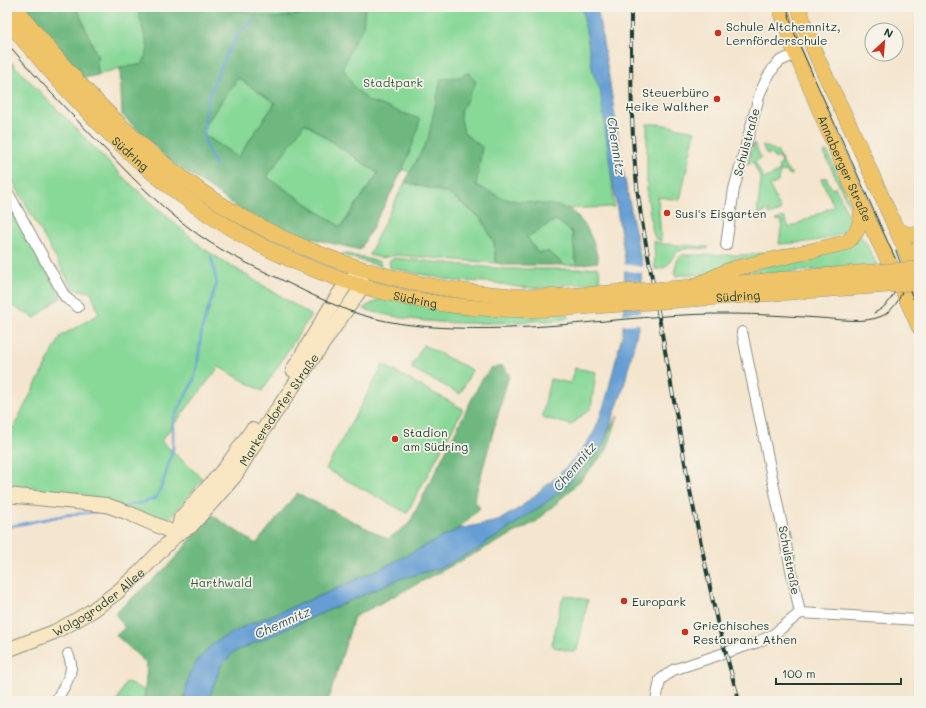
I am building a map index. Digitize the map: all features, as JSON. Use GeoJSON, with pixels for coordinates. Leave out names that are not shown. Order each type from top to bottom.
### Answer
{"type":"FeatureCollection","features":[{"type":"Feature","properties":{"kind":"main road","name":"Südring"},"geometry":{"type":"LineString","coordinates":[[15,7],[71,75],[150,152],[184,179],[238,214],[283,238],[317,253],[359,276],[409,299],[453,306],[506,310],[567,302],[859,280],[917,272]]}},
{"type":"Feature","properties":{"kind":"main road","name":"Annaberger Straße"},"geometry":{"type":"LineString","coordinates":[[780,7],[786,30],[862,208],[899,282],[919,327]]}},
{"type":"Feature","properties":{"kind":"main road","name":"Annaberger Straße"},"geometry":{"type":"LineString","coordinates":[[799,7],[803,23],[822,68],[917,272]]}},
{"type":"Feature","properties":{"kind":"main road","name":"Südring"},"geometry":{"type":"LineString","coordinates":[[7,20],[37,57],[84,109],[139,161],[211,216],[254,242],[315,270],[359,276]]}},
{"type":"Feature","properties":{"kind":"main road"},"geometry":{"type":"LineString","coordinates":[[693,293],[728,271],[740,267],[845,243],[855,235],[862,208]]}},
{"type":"Feature","properties":{"kind":"main road"},"geometry":{"type":"LineString","coordinates":[[896,228],[906,234],[919,235]]}},
{"type":"Feature","properties":{"kind":"main road"},"geometry":{"type":"LineString","coordinates":[[917,272],[919,247]]}},
{"type":"Feature","properties":{"kind":"main road","name":"Markersdorfer Straße"},"geometry":{"type":"LineString","coordinates":[[177,534],[181,518],[226,467],[306,351],[330,308],[359,276]]}},
{"type":"Feature","properties":{"kind":"main road","name":"Südring"},"geometry":{"type":"LineString","coordinates":[[859,280],[919,283]]}},
{"type":"Feature","properties":{"kind":"main road"},"geometry":{"type":"LineString","coordinates":[[7,495],[106,505],[177,534]]}},
{"type":"Feature","properties":{"kind":"main road","name":"Wolgograder Allee"},"geometry":{"type":"LineString","coordinates":[[7,650],[54,632],[93,610],[139,573],[177,534]]}},
{"type":"Feature","properties":{"kind":"street","name":"Schulstraße"},"geometry":{"type":"LineString","coordinates":[[726,246],[734,189],[760,93],[774,67],[780,61],[796,54]]}},
{"type":"Feature","properties":{"kind":"street"},"geometry":{"type":"LineString","coordinates":[[7,191],[65,297],[78,307]]}},
{"type":"Feature","properties":{"kind":"street","name":"Schulstraße"},"geometry":{"type":"LineString","coordinates":[[742,332],[800,613]]}},
{"type":"Feature","properties":{"kind":"street"},"geometry":{"type":"LineString","coordinates":[[656,701],[660,680],[673,670],[758,642],[774,634],[800,613],[919,620]]}},
{"type":"Feature","properties":{"kind":"street"},"geometry":{"type":"LineString","coordinates":[[56,701],[72,671],[72,662],[68,654]]}},
{"type":"Feature","properties":{"kind":"green space"},"geometry":{"type":"Polygon","coordinates":[[[26,7],[75,7],[80,15],[97,56],[98,75],[84,78],[26,7]]]}},
{"type":"Feature","properties":{"kind":"green space","name":"Stadtpark"},"geometry":{"type":"Polygon","coordinates":[[[75,7],[585,7],[604,90],[614,207],[555,209],[490,203],[396,167],[238,68],[145,58],[143,65],[120,68],[98,75],[97,56],[80,15],[75,7]]]}},
{"type":"Feature","properties":{"kind":"green space"},"geometry":{"type":"Polygon","coordinates":[[[137,7],[223,7],[275,18],[303,14],[303,7],[365,7],[363,27],[354,41],[343,68],[354,87],[369,101],[420,119],[402,170],[360,250],[285,232],[240,209],[169,160],[122,115],[120,68],[143,64],[148,48],[137,7]],[[238,78],[200,132],[238,157],[275,103],[238,78]],[[305,123],[267,177],[341,227],[378,173],[305,123]]]}},
{"type":"Feature","properties":{"kind":"green space"},"geometry":{"type":"Polygon","coordinates":[[[7,58],[125,179],[204,249],[311,315],[262,391],[219,367],[161,441],[203,479],[166,523],[7,489],[7,429],[13,428],[61,336],[99,314],[91,292],[73,289],[7,171],[7,58]]]}},
{"type":"Feature","properties":{"kind":"green space"},"geometry":{"type":"Polygon","coordinates":[[[469,72],[476,82],[460,113],[464,133],[482,147],[476,185],[504,199],[559,206],[572,211],[586,226],[594,244],[598,262],[576,265],[572,232],[556,220],[527,237],[538,253],[549,252],[564,265],[506,265],[496,263],[494,243],[482,219],[448,193],[405,182],[428,139],[441,79],[459,77],[469,72]]]}},
{"type":"Feature","properties":{"kind":"green space"},"geometry":{"type":"Polygon","coordinates":[[[238,78],[275,103],[238,157],[200,132],[238,78]]]}},
{"type":"Feature","properties":{"kind":"green space"},"geometry":{"type":"Polygon","coordinates":[[[304,123],[378,173],[341,227],[267,177],[304,123]]]}},
{"type":"Feature","properties":{"kind":"green space"},"geometry":{"type":"Polygon","coordinates":[[[647,124],[660,124],[695,131],[680,200],[658,197],[661,241],[655,238],[653,233],[647,194],[647,124]]]}},
{"type":"Feature","properties":{"kind":"green space"},"geometry":{"type":"Polygon","coordinates":[[[754,143],[761,158],[755,162],[764,179],[780,171],[778,166],[782,164],[779,157],[775,159],[772,153],[767,155],[762,145],[777,151],[786,169],[792,174],[790,175],[785,171],[781,172],[778,182],[770,186],[781,211],[769,215],[769,211],[764,211],[764,214],[757,216],[761,180],[753,162],[747,164],[754,143]]]}},
{"type":"Feature","properties":{"kind":"green space"},"geometry":{"type":"Polygon","coordinates":[[[827,151],[854,211],[856,221],[824,153],[827,151]]]}},
{"type":"Feature","properties":{"kind":"green space"},"geometry":{"type":"Polygon","coordinates":[[[826,177],[831,188],[833,189],[835,187],[848,215],[850,222],[847,229],[840,234],[819,240],[779,244],[782,221],[776,220],[784,217],[789,228],[834,206],[821,179],[826,177]]]}},
{"type":"Feature","properties":{"kind":"green space"},"geometry":{"type":"Polygon","coordinates":[[[405,182],[448,193],[482,219],[494,243],[496,263],[395,255],[382,258],[369,255],[405,182]]]}},
{"type":"Feature","properties":{"kind":"green space"},"geometry":{"type":"Polygon","coordinates":[[[7,200],[61,297],[35,318],[7,303],[7,200]]]}},
{"type":"Feature","properties":{"kind":"green space"},"geometry":{"type":"Polygon","coordinates":[[[556,220],[572,232],[576,265],[564,265],[549,252],[538,253],[526,237],[556,220]]]}},
{"type":"Feature","properties":{"kind":"green space"},"geometry":{"type":"Polygon","coordinates":[[[859,234],[866,243],[877,265],[742,276],[742,274],[859,234]]]}},
{"type":"Feature","properties":{"kind":"green space"},"geometry":{"type":"Polygon","coordinates":[[[654,241],[663,244],[708,247],[708,249],[689,249],[679,251],[673,256],[667,265],[660,269],[655,269],[654,241]]]}},
{"type":"Feature","properties":{"kind":"green space"},"geometry":{"type":"Polygon","coordinates":[[[795,250],[698,278],[697,274],[675,276],[675,267],[682,255],[743,255],[795,250]]]}},
{"type":"Feature","properties":{"kind":"green space"},"geometry":{"type":"Polygon","coordinates":[[[344,253],[380,262],[381,266],[341,255],[344,253]]]}},
{"type":"Feature","properties":{"kind":"green space"},"geometry":{"type":"Polygon","coordinates":[[[394,258],[506,269],[580,269],[597,267],[599,269],[600,283],[562,285],[562,288],[536,288],[518,287],[490,282],[455,281],[390,268],[389,261],[394,258]]]}},
{"type":"Feature","properties":{"kind":"green space"},"geometry":{"type":"Polygon","coordinates":[[[381,297],[568,312],[568,318],[536,321],[468,323],[426,321],[363,309],[381,297]]]}},
{"type":"Feature","properties":{"kind":"green space"},"geometry":{"type":"Polygon","coordinates":[[[423,345],[472,370],[460,394],[411,368],[423,345]]]}},
{"type":"Feature","properties":{"kind":"green space","name":"Stadion am Südring"},"geometry":{"type":"Polygon","coordinates":[[[383,365],[463,409],[407,513],[326,469],[383,365]]]}},
{"type":"Feature","properties":{"kind":"green space","name":"Harthwald"},"geometry":{"type":"Polygon","coordinates":[[[503,366],[509,375],[474,500],[480,508],[458,529],[386,566],[327,593],[245,626],[185,696],[184,701],[144,701],[147,664],[116,635],[125,628],[115,613],[167,567],[212,515],[256,544],[297,493],[388,539],[409,524],[481,381],[491,368],[503,366]]]}},
{"type":"Feature","properties":{"kind":"green space"},"geometry":{"type":"Polygon","coordinates":[[[575,368],[596,372],[591,408],[571,425],[542,417],[550,379],[570,383],[575,368]]]}},
{"type":"Feature","properties":{"kind":"green space"},"geometry":{"type":"Polygon","coordinates":[[[618,416],[607,450],[576,485],[537,521],[354,617],[328,701],[208,701],[221,665],[234,652],[399,579],[440,568],[486,541],[495,538],[544,504],[602,447],[610,427],[618,416]]]}},
{"type":"Feature","properties":{"kind":"green space"},"geometry":{"type":"Polygon","coordinates":[[[565,595],[588,600],[577,650],[574,652],[554,647],[552,644],[562,600],[565,595]]]}},
{"type":"Feature","properties":{"kind":"green space"},"geometry":{"type":"Polygon","coordinates":[[[126,682],[146,691],[144,701],[117,701],[126,682]]]}},
{"type":"Feature","properties":{"kind":"water","name":"Chemnitz"},"geometry":{"type":"Polygon","coordinates":[[[582,7],[597,7],[623,170],[642,266],[639,324],[623,390],[602,447],[562,490],[495,538],[486,541],[484,546],[440,568],[399,579],[234,652],[221,665],[208,701],[184,701],[189,674],[199,658],[215,642],[245,626],[327,593],[386,566],[458,529],[498,521],[521,507],[554,479],[580,453],[594,432],[606,399],[623,332],[625,259],[600,89],[593,73],[582,7]]]}},
{"type":"Feature","properties":{"kind":"pier"},"geometry":{"type":"Polygon","coordinates":[[[623,264],[643,267],[642,273],[623,270],[623,264]]]}},
{"type":"Feature","properties":{"kind":"pier"},"geometry":{"type":"Polygon","coordinates":[[[642,312],[641,324],[621,325],[622,314],[642,312]]]}},
{"type":"Feature","properties":{"kind":"waterway"},"geometry":{"type":"LineString","coordinates":[[215,166],[205,140],[207,103],[225,57],[246,26],[254,20]]}},
{"type":"Feature","properties":{"kind":"waterway"},"geometry":{"type":"LineString","coordinates":[[126,506],[156,498],[163,483],[173,449],[173,420],[193,382],[197,368],[202,328],[217,283],[211,257]]}},
{"type":"Feature","properties":{"kind":"waterway"},"geometry":{"type":"LineString","coordinates":[[7,527],[66,515],[105,511]]}},
{"type":"Feature","properties":{"kind":"tram line"},"geometry":{"type":"LineString","coordinates":[[787,7],[792,27],[799,44],[895,258]]}},
{"type":"Feature","properties":{"kind":"tram line"},"geometry":{"type":"LineString","coordinates":[[7,43],[52,94],[132,177],[153,198],[188,227],[232,256],[256,268],[330,303],[373,318],[400,324],[427,327],[489,329],[695,314],[752,314],[867,320],[887,313],[899,299],[903,288],[904,276],[896,251]]}},
{"type":"Feature","properties":{"kind":"tram line"},"geometry":{"type":"LineString","coordinates":[[904,278],[919,311]]}},
{"type":"Feature","properties":{"kind":"tram line"},"geometry":{"type":"LineString","coordinates":[[874,313],[883,308],[889,301],[898,283]]}},
{"type":"Feature","properties":{"kind":"railway"},"geometry":{"type":"LineString","coordinates":[[631,7],[633,138],[637,190],[641,216],[690,491],[717,621],[739,701]]}},
{"type":"Feature","properties":{"kind":"place","name":"Schule Altchemnitz, Lernförderschule"},"geometry":{"type":"Point","coordinates":[718,33]}},
{"type":"Feature","properties":{"kind":"place","name":"Steuerbüro Heike Walther"},"geometry":{"type":"Point","coordinates":[717,99]}},
{"type":"Feature","properties":{"kind":"place","name":"Susi's Eisgarten"},"geometry":{"type":"Point","coordinates":[667,213]}},
{"type":"Feature","properties":{"kind":"place","name":"Stadion am Südring"},"geometry":{"type":"Point","coordinates":[395,439]}},
{"type":"Feature","properties":{"kind":"place","name":"Europark"},"geometry":{"type":"Point","coordinates":[624,601]}},
{"type":"Feature","properties":{"kind":"place","name":"Griechisches Restaurant Athen"},"geometry":{"type":"Point","coordinates":[685,632]}}]}
